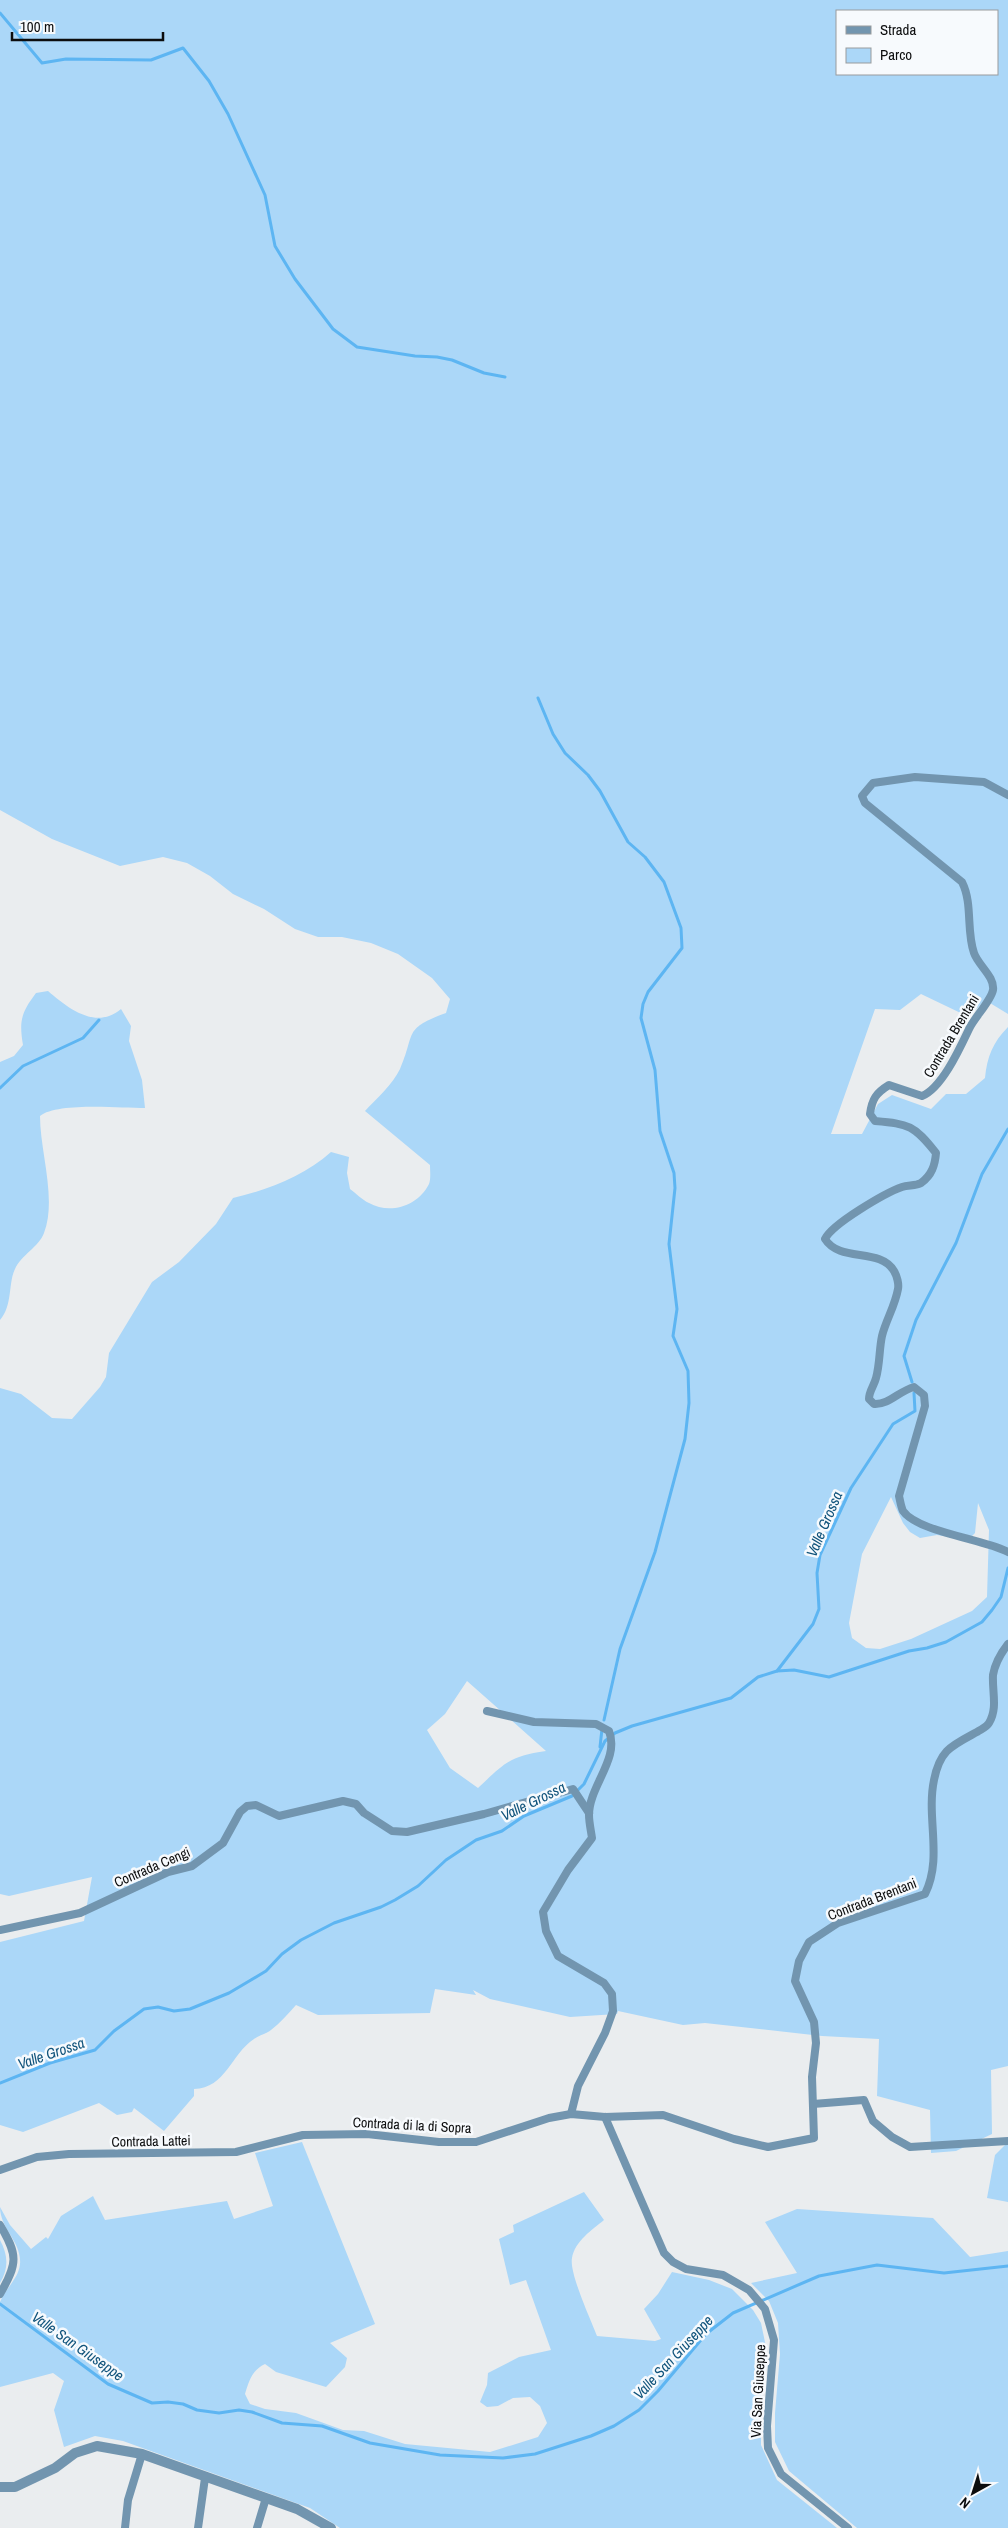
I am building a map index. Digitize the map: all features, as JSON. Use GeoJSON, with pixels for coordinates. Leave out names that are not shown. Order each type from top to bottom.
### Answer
{"type":"FeatureCollection","features":[{"type":"Feature","properties":{"kind":"street","name":"Contrada Brentani"},"geometry":{"type":"LineString","coordinates":[[1008,795],[984,782],[915,777],[872,783],[865,788],[862,796],[864,803],[962,882],[967,892],[974,954],[992,982],[993,990],[969,1029],[953,1061],[931,1092],[922,1096],[889,1085],[878,1092],[872,1101],[870,1114],[875,1121],[906,1124],[928,1143],[936,1153],[935,1168],[920,1184],[903,1186],[887,1195],[837,1225],[825,1239],[830,1247],[841,1252],[884,1262],[891,1266],[897,1276],[899,1288],[882,1337],[879,1366],[876,1380],[869,1392],[869,1399],[874,1404],[883,1405],[902,1390],[914,1387],[924,1395],[925,1406],[899,1496],[903,1511],[914,1519],[937,1530],[996,1546],[1008,1552]]}},
{"type":"Feature","properties":{"kind":"street","name":"Contrada Brentani"},"geometry":{"type":"LineString","coordinates":[[814,2104],[812,2077],[816,2043],[814,2022],[795,1981],[799,1961],[809,1942],[838,1924],[925,1894],[931,1882],[934,1856],[933,1783],[939,1759],[952,1745],[987,1726],[994,1715],[994,1674],[999,1656],[1008,1644]]}},
{"type":"Feature","properties":{"kind":"street"},"geometry":{"type":"LineString","coordinates":[[487,1711],[534,1722],[596,1724],[609,1731],[613,1747],[600,1776],[589,1813],[592,1838],[568,1870],[543,1912],[546,1931],[558,1956],[604,1983],[612,1994],[613,2011],[605,2033],[578,2086],[571,2114]]}},
{"type":"Feature","properties":{"kind":"street","name":"Contrada Cengi"},"geometry":{"type":"LineString","coordinates":[[0,1930],[80,1912],[168,1872],[192,1866],[223,1843],[240,1812],[247,1806],[256,1806],[279,1816],[343,1801],[356,1804],[364,1813],[392,1831],[407,1832],[484,1814],[572,1789],[589,1813]]}},
{"type":"Feature","properties":{"kind":"street"},"geometry":{"type":"LineString","coordinates":[[814,2104],[864,2100],[873,2121],[892,2137],[910,2147],[1008,2141]]}},
{"type":"Feature","properties":{"kind":"street","name":"Contrada di la di Sopra"},"geometry":{"type":"LineString","coordinates":[[303,2135],[367,2134],[439,2142],[476,2142],[550,2118],[571,2114],[606,2117],[663,2116],[768,2148],[814,2138],[814,2104]]}},
{"type":"Feature","properties":{"kind":"street","name":"Via San Giuseppe"},"geometry":{"type":"LineString","coordinates":[[606,2117],[664,2253],[673,2262],[686,2269],[723,2275],[749,2290],[765,2309],[774,2340],[767,2426],[768,2448],[781,2474],[848,2528]]}},
{"type":"Feature","properties":{"kind":"street","name":"Contrada Lattei"},"geometry":{"type":"LineString","coordinates":[[0,2170],[37,2157],[69,2154],[236,2152],[303,2135]]}},
{"type":"Feature","properties":{"kind":"street"},"geometry":{"type":"LineString","coordinates":[[0,2225],[13,2248],[13,2267],[0,2294]]}},
{"type":"Feature","properties":{"kind":"street"},"geometry":{"type":"LineString","coordinates":[[0,2486],[15,2487],[55,2468],[75,2453],[97,2446],[142,2454],[205,2478],[298,2509],[331,2528]]}},
{"type":"Feature","properties":{"kind":"street"},"geometry":{"type":"LineString","coordinates":[[125,2528],[128,2500],[142,2454]]}},
{"type":"Feature","properties":{"kind":"street"},"geometry":{"type":"LineString","coordinates":[[198,2528],[205,2478]]}},
{"type":"Feature","properties":{"kind":"street"},"geometry":{"type":"LineString","coordinates":[[257,2528],[266,2498]]}},
{"type":"Feature","properties":{"kind":"green space"},"geometry":{"type":"Polygon","coordinates":[[[0,0],[1008,0],[1008,1014],[985,1000],[969,1017],[921,994],[900,1010],[875,1009],[831,1134],[862,1134],[878,1104],[892,1095],[931,1109],[946,1094],[966,1094],[985,1078],[987,1063],[992,1050],[998,1038],[1008,1027],[1008,2066],[991,2070],[992,2134],[956,2151],[931,2153],[930,2110],[877,2096],[879,2039],[822,2036],[705,2023],[683,2025],[618,2011],[617,2014],[570,2017],[490,1999],[473,1990],[476,1995],[435,1989],[430,2013],[318,2015],[296,2005],[271,2030],[246,2045],[214,2083],[194,2089],[194,2096],[164,2131],[134,2108],[132,2112],[117,2115],[99,2103],[23,2132],[0,2125],[0,1942],[84,1921],[92,1877],[9,1896],[0,1894],[0,1388],[21,1394],[52,1418],[72,1419],[100,1387],[106,1377],[109,1353],[152,1282],[179,1262],[216,1224],[233,1198],[285,1181],[309,1168],[331,1152],[349,1157],[347,1173],[350,1189],[366,1202],[377,1207],[394,1208],[411,1203],[418,1198],[429,1184],[430,1165],[365,1111],[397,1075],[416,1028],[422,1023],[446,1013],[450,999],[432,978],[398,954],[371,943],[342,937],[318,937],[295,929],[264,909],[233,894],[210,876],[187,863],[163,857],[120,866],[52,839],[0,810],[0,0]],[[891,1497],[862,1554],[849,1623],[852,1638],[866,1648],[880,1649],[911,1639],[972,1611],[987,1597],[989,1530],[978,1503],[975,1533],[968,1540],[937,1535],[920,1538],[910,1532],[903,1523],[891,1497]],[[467,1681],[445,1714],[427,1730],[450,1768],[478,1788],[508,1762],[523,1756],[546,1751],[467,1681]]]}},
{"type":"Feature","properties":{"kind":"green space"},"geometry":{"type":"Polygon","coordinates":[[[48,991],[83,1015],[102,1018],[112,1015],[121,1009],[131,1026],[129,1041],[142,1080],[145,1108],[74,1107],[48,1112],[40,1116],[47,1175],[48,1220],[42,1238],[21,1259],[15,1269],[7,1308],[0,1320],[0,1062],[14,1056],[23,1045],[21,1023],[24,1012],[36,993],[48,991]]]}},
{"type":"Feature","properties":{"kind":"green space"},"geometry":{"type":"Polygon","coordinates":[[[302,2142],[375,2324],[330,2343],[347,2358],[345,2367],[326,2387],[276,2372],[265,2364],[257,2369],[248,2385],[245,2394],[250,2404],[265,2409],[296,2413],[343,2430],[364,2431],[405,2444],[490,2452],[538,2437],[547,2423],[540,2406],[530,2397],[513,2398],[498,2406],[487,2407],[480,2402],[487,2385],[488,2373],[519,2357],[551,2350],[526,2280],[510,2285],[499,2239],[514,2232],[513,2225],[584,2192],[604,2220],[585,2236],[577,2246],[572,2258],[572,2265],[577,2285],[597,2336],[655,2341],[661,2339],[644,2309],[658,2294],[672,2272],[709,2280],[732,2289],[753,2310],[761,2323],[766,2347],[761,2392],[761,2445],[777,2480],[837,2528],[340,2528],[310,2508],[123,2441],[95,2436],[64,2447],[54,2410],[64,2381],[53,2373],[0,2387],[0,2302],[15,2279],[19,2269],[20,2256],[15,2242],[3,2222],[0,2207],[10,2225],[31,2249],[46,2237],[48,2239],[61,2216],[93,2196],[105,2220],[227,2201],[234,2219],[273,2206],[255,2153],[302,2142]]]}},
{"type":"Feature","properties":{"kind":"green space"},"geometry":{"type":"Polygon","coordinates":[[[1008,2142],[1008,2202],[987,2198],[995,2155],[1008,2142]]]}},
{"type":"Feature","properties":{"kind":"green space"},"geometry":{"type":"Polygon","coordinates":[[[797,2209],[933,2218],[970,2257],[1008,2251],[1008,2528],[857,2528],[789,2471],[775,2442],[775,2413],[780,2354],[778,2323],[769,2301],[751,2283],[797,2273],[765,2222],[797,2209]]]}},
{"type":"Feature","properties":{"kind":"green space"},"geometry":{"type":"Polygon","coordinates":[[[0,2240],[5,2251],[6,2267],[0,2283],[0,2240]]]}},
{"type":"Feature","properties":{"kind":"waterway"},"geometry":{"type":"LineString","coordinates":[[0,13],[42,63],[66,59],[151,60],[183,48],[209,81],[228,114],[265,195],[275,246],[295,279],[333,329],[357,347],[452,360],[484,373],[505,377]]}},
{"type":"Feature","properties":{"kind":"waterway"},"geometry":{"type":"LineString","coordinates":[[538,698],[553,734],[565,753],[588,775],[600,791],[628,842],[645,857],[664,882],[681,928],[682,948],[648,992],[643,1004],[641,1018],[655,1070],[660,1131],[674,1173],[675,1188],[669,1244],[677,1309],[673,1336],[688,1371],[689,1403],[685,1439],[655,1552],[620,1649],[604,1720]]}},
{"type":"Feature","properties":{"kind":"waterway"},"geometry":{"type":"LineString","coordinates":[[0,1088],[23,1066],[83,1038],[99,1020]]}},
{"type":"Feature","properties":{"kind":"waterway","name":"Valle Grossa"},"geometry":{"type":"LineString","coordinates":[[912,1382],[904,1356],[916,1320],[956,1243],[982,1174],[1008,1129]]}},
{"type":"Feature","properties":{"kind":"waterway","name":"Valle Grossa"},"geometry":{"type":"LineString","coordinates":[[0,2083],[50,2063],[95,2050],[114,2031],[144,2009],[158,2007],[174,2011],[190,2009],[229,1993],[266,1971],[282,1954],[301,1940],[334,1923],[381,1907],[395,1900],[418,1886],[446,1860],[476,1840],[502,1831],[524,1816],[572,1796],[584,1784],[605,1741],[615,1733],[632,1726],[731,1698],[758,1677],[777,1671],[813,1624],[819,1609],[817,1573],[820,1555],[851,1488],[893,1424],[915,1411],[914,1393]]}},
{"type":"Feature","properties":{"kind":"waterway"},"geometry":{"type":"LineString","coordinates":[[777,1671],[794,1670],[829,1677],[909,1651],[946,1642],[982,1622],[1001,1597],[1008,1568]]}},
{"type":"Feature","properties":{"kind":"waterway"},"geometry":{"type":"LineString","coordinates":[[600,1747],[602,1729]]}},
{"type":"Feature","properties":{"kind":"waterway","name":"Valle San Giuseppe"},"geometry":{"type":"LineString","coordinates":[[0,2304],[108,2384],[152,2403],[168,2402],[183,2404],[197,2410],[219,2413],[239,2410],[252,2412],[282,2423],[322,2426],[370,2443],[440,2455],[503,2458],[535,2454],[591,2436],[614,2426],[639,2410],[658,2391],[706,2334],[733,2313],[819,2276],[877,2265],[944,2273],[1008,2266]]}}]}
